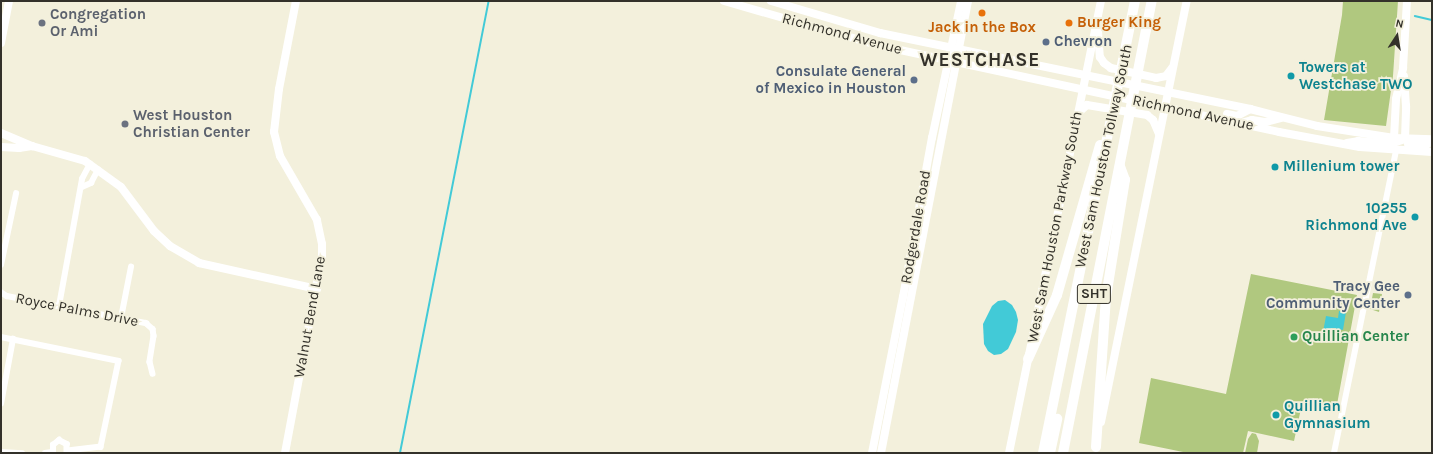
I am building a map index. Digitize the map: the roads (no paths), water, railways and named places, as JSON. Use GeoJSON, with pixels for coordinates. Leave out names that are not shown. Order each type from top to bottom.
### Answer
{"type":"FeatureCollection","features":[{"type":"Feature","properties":{"kind":"highway","name":"West Sam Houston Tollway South"},"geometry":{"type":"LineString","coordinates":[[1043,453],[1135,1]]}},
{"type":"Feature","properties":{"kind":"highway","name":"West Sam Houston Tollway South"},"geometry":{"type":"LineString","coordinates":[[1063,453],[1152,1]]}},
{"type":"Feature","properties":{"kind":"highway"},"geometry":{"type":"LineString","coordinates":[[1028,359],[1057,295],[1110,120]]}},
{"type":"Feature","properties":{"kind":"highway"},"geometry":{"type":"LineString","coordinates":[[1096,450],[1106,297],[1124,180],[1119,165]]}},
{"type":"Feature","properties":{"kind":"highway"},"geometry":{"type":"LineString","coordinates":[[1050,453],[1066,372],[1064,350]]}},
{"type":"Feature","properties":{"kind":"main road"},"geometry":{"type":"LineString","coordinates":[[1,43],[9,1]]}},
{"type":"Feature","properties":{"kind":"main road","name":"Walnut Bend Lane"},"geometry":{"type":"LineString","coordinates":[[285,453],[322,256],[322,244],[317,220],[308,202],[292,179],[280,156],[274,132],[278,96],[296,1]]}},
{"type":"Feature","properties":{"kind":"main road","name":"Richmond Avenue"},"geometry":{"type":"LineString","coordinates":[[724,1],[877,45],[1083,90],[1345,144],[1396,150],[1432,152]]}},
{"type":"Feature","properties":{"kind":"main road","name":"Richmond Avenue"},"geometry":{"type":"LineString","coordinates":[[771,1],[880,33],[1250,109],[1317,126],[1394,138],[1432,140]]}},
{"type":"Feature","properties":{"kind":"main road","name":"Rodgerdale Road"},"geometry":{"type":"LineString","coordinates":[[881,453],[895,381],[916,230],[932,138],[960,1]]}},
{"type":"Feature","properties":{"kind":"main road","name":"Rodgerdale Road"},"geometry":{"type":"LineString","coordinates":[[872,453],[887,379],[925,232],[968,1]]}},
{"type":"Feature","properties":{"kind":"main road","name":"West Sam Houston Parkway South"},"geometry":{"type":"LineString","coordinates":[[1009,453],[1101,1]]}},
{"type":"Feature","properties":{"kind":"main road"},"geometry":{"type":"LineString","coordinates":[[1096,450],[1159,134],[1166,107],[1186,1]]}},
{"type":"Feature","properties":{"kind":"main road"},"geometry":{"type":"LineString","coordinates":[[1345,144],[1358,140],[1390,144],[1405,139],[1406,106],[1403,68],[1407,1]]}},
{"type":"Feature","properties":{"kind":"main road"},"geometry":{"type":"LineString","coordinates":[[797,22],[801,10]]}},
{"type":"Feature","properties":{"kind":"main road"},"geometry":{"type":"LineString","coordinates":[[1097,26],[1100,57],[1104,63],[1111,68],[1156,78],[1166,76],[1174,66]]}},
{"type":"Feature","properties":{"kind":"main road"},"geometry":{"type":"LineString","coordinates":[[877,45],[880,33]]}},
{"type":"Feature","properties":{"kind":"main road"},"geometry":{"type":"LineString","coordinates":[[1394,138],[1396,99],[1403,68]]}},
{"type":"Feature","properties":{"kind":"main road"},"geometry":{"type":"LineString","coordinates":[[1078,113],[1087,106],[1147,115],[1153,120],[1159,134]]}},
{"type":"Feature","properties":{"kind":"main road"},"geometry":{"type":"LineString","coordinates":[[1207,116],[1224,114],[1237,116],[1250,109]]}},
{"type":"Feature","properties":{"kind":"main road"},"geometry":{"type":"LineString","coordinates":[[1240,123],[1252,120],[1265,122],[1282,118]]}},
{"type":"Feature","properties":{"kind":"main road"},"geometry":{"type":"LineString","coordinates":[[1,133],[32,146],[85,161],[90,164],[121,187],[154,231],[170,246],[199,264],[317,289]]}},
{"type":"Feature","properties":{"kind":"main road"},"geometry":{"type":"LineString","coordinates":[[932,138],[942,142]]}},
{"type":"Feature","properties":{"kind":"main road"},"geometry":{"type":"LineString","coordinates":[[1396,150],[1400,145],[1426,145],[1432,140]]}},
{"type":"Feature","properties":{"kind":"main road"},"geometry":{"type":"LineString","coordinates":[[1,147],[19,148],[32,146]]}},
{"type":"Feature","properties":{"kind":"main road"},"geometry":{"type":"LineString","coordinates":[[916,230],[925,232]]}},
{"type":"Feature","properties":{"kind":"main road"},"geometry":{"type":"LineString","coordinates":[[887,379],[895,381]]}},
{"type":"Feature","properties":{"kind":"street"},"geometry":{"type":"LineString","coordinates":[[1334,453],[1396,150]]}},
{"type":"Feature","properties":{"kind":"street"},"geometry":{"type":"LineString","coordinates":[[59,306],[82,187],[82,179],[90,164]]}},
{"type":"Feature","properties":{"kind":"street"},"geometry":{"type":"LineString","coordinates":[[82,187],[91,183],[98,170]]}},
{"type":"Feature","properties":{"kind":"street"},"geometry":{"type":"LineString","coordinates":[[1,265],[16,194]]}},
{"type":"Feature","properties":{"kind":"street"},"geometry":{"type":"LineString","coordinates":[[121,318],[131,267]]}},
{"type":"Feature","properties":{"kind":"street","name":"Royce Palms Drive"},"geometry":{"type":"LineString","coordinates":[[1,292],[7,296],[146,323],[153,329],[154,336],[150,362],[153,374]]}},
{"type":"Feature","properties":{"kind":"street"},"geometry":{"type":"LineString","coordinates":[[1,337],[119,360],[101,447],[67,452],[67,444],[60,440],[53,445],[53,452],[45,453]]}},
{"type":"Feature","properties":{"kind":"street"},"geometry":{"type":"LineString","coordinates":[[1,404],[13,340]]}},
{"type":"Feature","properties":{"kind":"street"},"geometry":{"type":"LineString","coordinates":[[1,452],[22,453]]}},
{"type":"Feature","properties":{"kind":"water"},"geometry":{"type":"Polygon","coordinates":[[[1005,300],[1012,305],[1016,312],[1018,320],[1016,332],[1008,349],[1001,354],[994,355],[988,351],[984,344],[983,324],[992,306],[998,301],[1005,300]]]}},
{"type":"Feature","properties":{"kind":"water"},"geometry":{"type":"Polygon","coordinates":[[[1339,311],[1346,312],[1343,330],[1332,328],[1330,333],[1326,335],[1323,332],[1326,316],[1338,318],[1339,311]]]}},
{"type":"Feature","properties":{"kind":"waterway"},"geometry":{"type":"LineString","coordinates":[[400,453],[489,1]]}},
{"type":"Feature","properties":{"kind":"waterway"},"geometry":{"type":"LineString","coordinates":[[1415,16],[1432,20]]}},
{"type":"Feature","properties":{"kind":"place","name":"Jack in the Box"},"geometry":{"type":"Point","coordinates":[982,13]}},
{"type":"Feature","properties":{"kind":"place","name":"Congregation Or Ami"},"geometry":{"type":"Point","coordinates":[42,23]}},
{"type":"Feature","properties":{"kind":"place","name":"Burger King"},"geometry":{"type":"Point","coordinates":[1069,23]}},
{"type":"Feature","properties":{"kind":"place","name":"Chevron"},"geometry":{"type":"Point","coordinates":[1046,42]}},
{"type":"Feature","properties":{"kind":"place","name":"Towers at Westchase TWO"},"geometry":{"type":"Point","coordinates":[1291,76]}},
{"type":"Feature","properties":{"kind":"place","name":"Consulate General of Mexico in Houston"},"geometry":{"type":"Point","coordinates":[914,80]}},
{"type":"Feature","properties":{"kind":"place","name":"West Houston Christian Center"},"geometry":{"type":"Point","coordinates":[125,124]}},
{"type":"Feature","properties":{"kind":"place","name":"Millenium tower"},"geometry":{"type":"Point","coordinates":[1275,167]}},
{"type":"Feature","properties":{"kind":"place","name":"10255 Richmond Ave"},"geometry":{"type":"Point","coordinates":[1415,217]}},
{"type":"Feature","properties":{"kind":"place","name":"Tracy Gee Community Center"},"geometry":{"type":"Point","coordinates":[1408,295]}},
{"type":"Feature","properties":{"kind":"place","name":"Quillian Center"},"geometry":{"type":"Point","coordinates":[1294,337]}},
{"type":"Feature","properties":{"kind":"place","name":"Quillian Gymnasium"},"geometry":{"type":"Point","coordinates":[1276,415]}},
{"type":"Feature","properties":{"kind":"district","name":"WESTCHASE"},"geometry":{"type":"Point","coordinates":[980,61]}}]}
